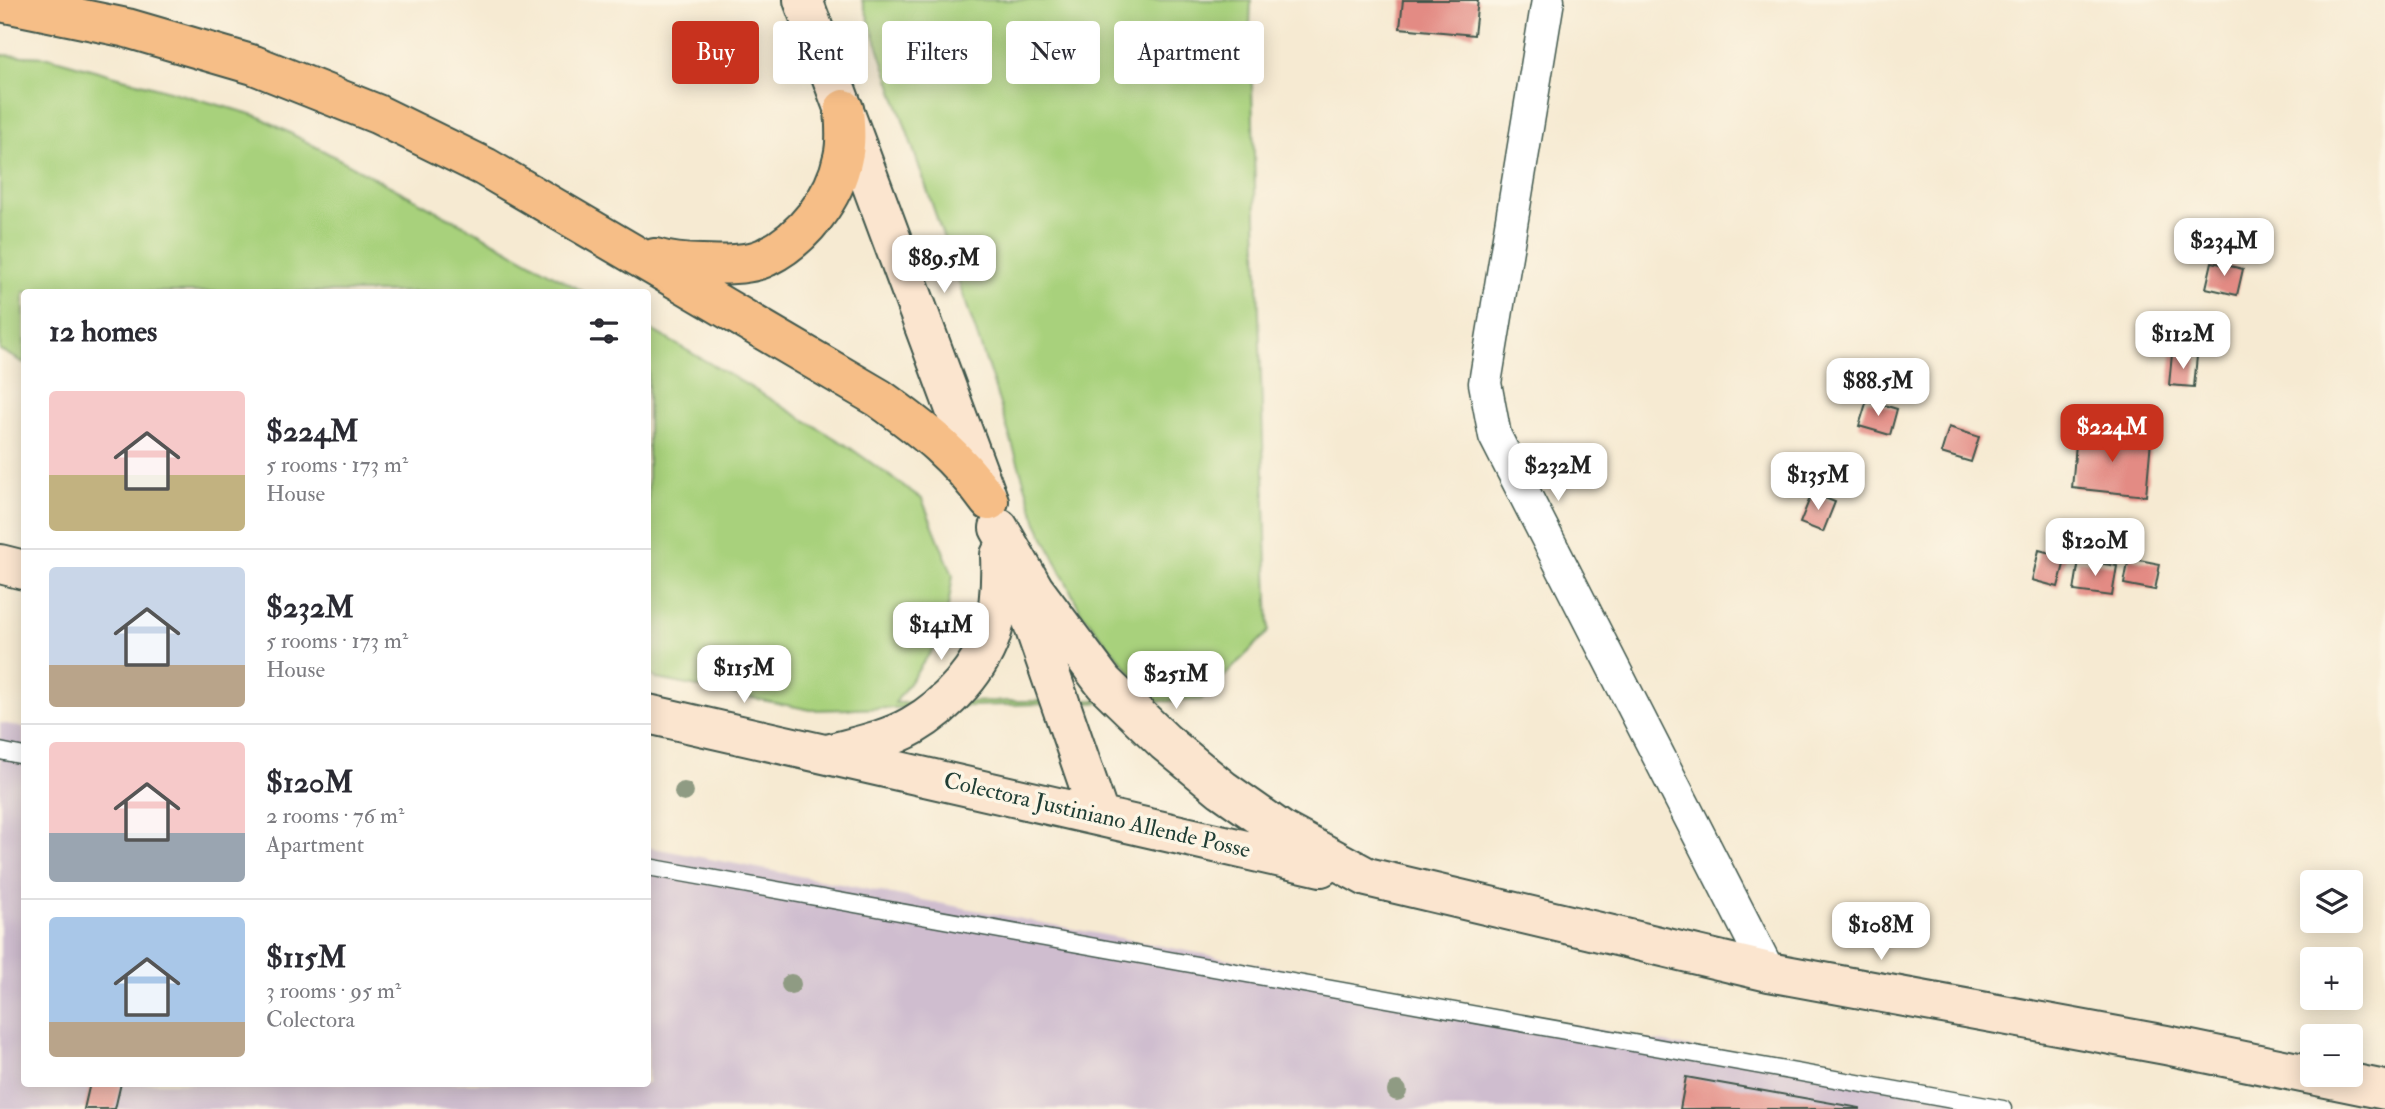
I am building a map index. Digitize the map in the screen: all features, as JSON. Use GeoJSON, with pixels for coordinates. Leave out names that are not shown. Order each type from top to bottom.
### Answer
{"type":"FeatureCollection","features":[{"type":"Feature","properties":{"kind":"highway"},"geometry":{"type":"LineString","coordinates":[[0,2],[127,27],[254,65],[377,114],[473,161],[879,398],[934,438],[958,462],[994,515]]}},
{"type":"Feature","properties":{"kind":"highway"},"geometry":{"type":"LineString","coordinates":[[616,245],[670,263],[722,265],[765,258],[801,234],[839,174],[846,133],[844,109]]}},
{"type":"Feature","properties":{"kind":"main road"},"geometry":{"type":"LineString","coordinates":[[803,0],[994,515],[1099,815]]}},
{"type":"Feature","properties":{"kind":"main road"},"geometry":{"type":"LineString","coordinates":[[827,754],[875,741],[911,726],[961,686],[993,631],[1000,595],[994,515]]}},
{"type":"Feature","properties":{"kind":"main road"},"geometry":{"type":"LineString","coordinates":[[994,515],[1034,589],[1104,683],[1166,742],[1222,789],[1282,831],[1367,877],[1769,972],[2166,1045],[2385,1090]]}},
{"type":"Feature","properties":{"kind":"main road"},"geometry":{"type":"LineString","coordinates":[[0,564],[21,569]]}},
{"type":"Feature","properties":{"kind":"main road","name":"Colectora Justiniano Allende Posse"},"geometry":{"type":"LineString","coordinates":[[651,715],[1367,877]]}},
{"type":"Feature","properties":{"kind":"street"},"geometry":{"type":"LineString","coordinates":[[1548,0],[1485,383],[1494,436],[1769,972]]}},
{"type":"Feature","properties":{"kind":"lane"},"geometry":{"type":"LineString","coordinates":[[0,751],[21,755]]}},
{"type":"Feature","properties":{"kind":"lane"},"geometry":{"type":"LineString","coordinates":[[651,868],[2003,1109]]}},
{"type":"Feature","properties":{"kind":"shaded area"},"geometry":{"type":"Polygon","coordinates":[[[0,723],[21,726],[21,1087],[651,1087],[651,848],[2006,1109],[0,1109],[0,723]]]}},
{"type":"Feature","properties":{"kind":"green space"},"geometry":{"type":"Polygon","coordinates":[[[862,0],[1251,0],[1250,21],[1114,21],[1114,84],[1252,84],[1269,631],[1201,700],[811,710],[651,676],[651,330],[846,445],[922,499],[953,575],[944,633],[895,703],[1153,699],[1081,612],[1037,523],[990,373],[891,84],[992,84],[992,21],[882,21],[882,58],[862,0]]]}},
{"type":"Feature","properties":{"kind":"green space"},"geometry":{"type":"Polygon","coordinates":[[[0,55],[48,57],[258,116],[579,289],[21,289],[21,361],[0,350],[0,55]]]}},
{"type":"Feature","properties":{"kind":"building"},"geometry":{"type":"Polygon","coordinates":[[[1403,0],[1478,0],[1474,35],[1400,28],[1403,0]]]}},
{"type":"Feature","properties":{"kind":"building"},"geometry":{"type":"Polygon","coordinates":[[[2212,262],[2243,269],[2237,295],[2206,288],[2212,262]]]}},
{"type":"Feature","properties":{"kind":"building"},"geometry":{"type":"Polygon","coordinates":[[[2172,354],[2197,356],[2194,387],[2169,385],[2172,354]]]}},
{"type":"Feature","properties":{"kind":"building"},"geometry":{"type":"Polygon","coordinates":[[[1867,400],[1897,409],[1890,435],[1859,426],[1867,400]]]}},
{"type":"Feature","properties":{"kind":"building"},"geometry":{"type":"Polygon","coordinates":[[[1949,427],[1979,437],[1971,462],[1941,453],[1949,427]]]}},
{"type":"Feature","properties":{"kind":"building"},"geometry":{"type":"Polygon","coordinates":[[[2077,433],[2151,440],[2146,496],[2072,488],[2077,433]]]}},
{"type":"Feature","properties":{"kind":"building"},"geometry":{"type":"Polygon","coordinates":[[[1812,493],[1835,502],[1823,532],[1800,523],[1812,493]]]}},
{"type":"Feature","properties":{"kind":"building"},"geometry":{"type":"Polygon","coordinates":[[[2039,550],[2066,557],[2058,587],[2032,580],[2039,550]]]}},
{"type":"Feature","properties":{"kind":"building"},"geometry":{"type":"Polygon","coordinates":[[[2129,558],[2160,564],[2155,590],[2124,584],[2129,558]]]}},
{"type":"Feature","properties":{"kind":"building"},"geometry":{"type":"Polygon","coordinates":[[[2079,560],[2117,566],[2112,596],[2074,591],[2079,560]]]}},
{"type":"Feature","properties":{"kind":"building"},"geometry":{"type":"Polygon","coordinates":[[[1686,1077],[1860,1108],[1860,1109],[1680,1109],[1686,1077]]]}},
{"type":"Feature","properties":{"kind":"building"},"geometry":{"type":"Polygon","coordinates":[[[89,1087],[120,1087],[115,1109],[84,1109],[89,1087]]]}}]}
